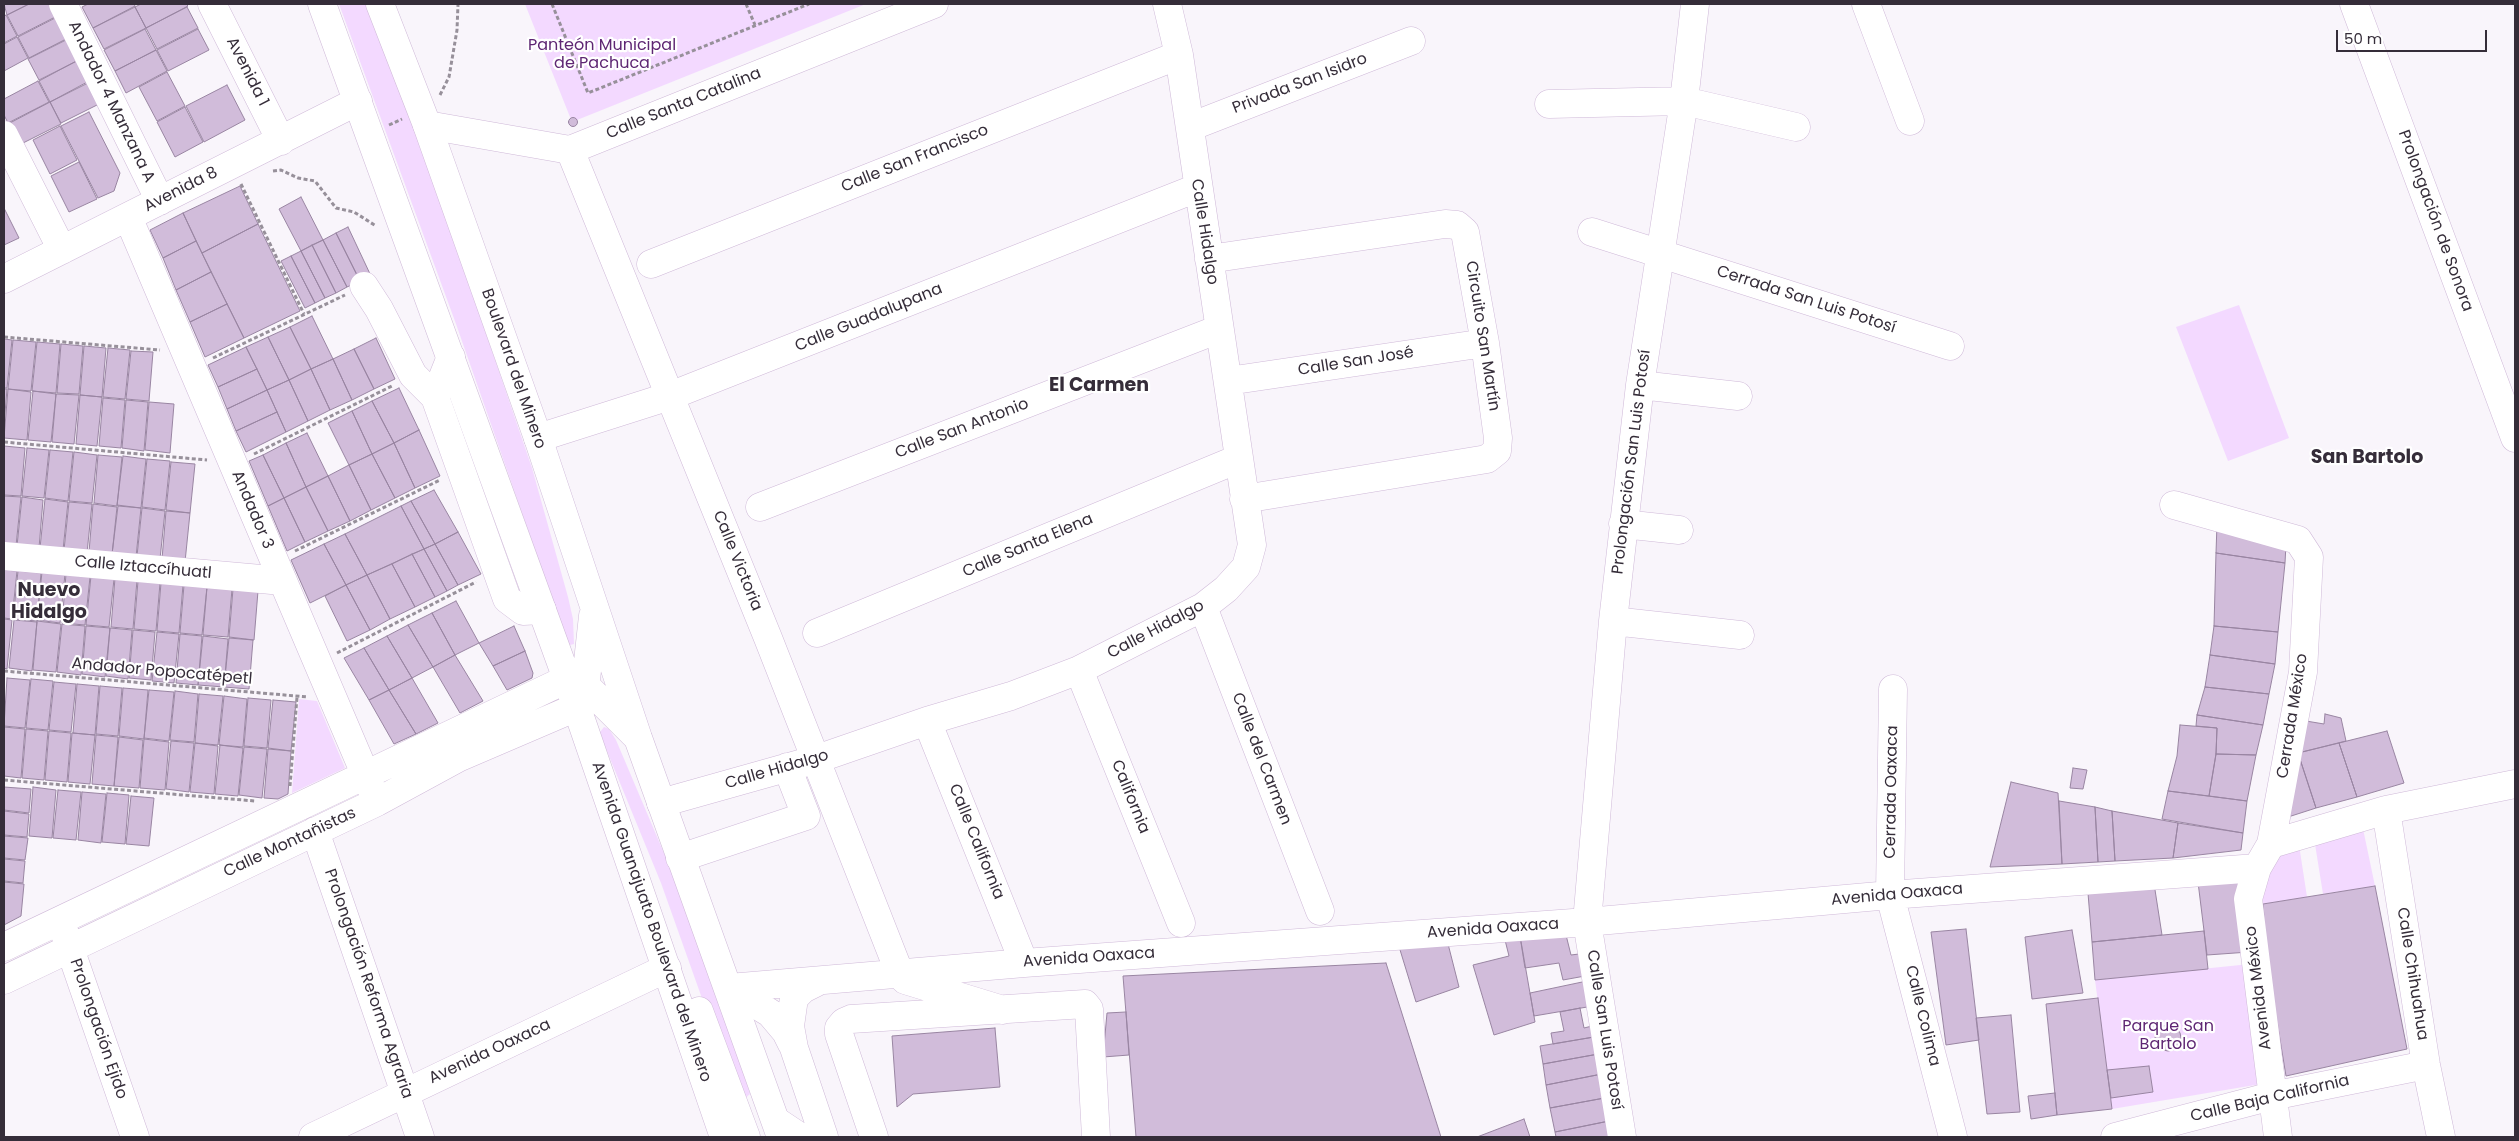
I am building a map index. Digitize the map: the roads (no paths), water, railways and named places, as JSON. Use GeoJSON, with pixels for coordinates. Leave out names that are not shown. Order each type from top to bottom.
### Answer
{"type":"FeatureCollection","features":[{"type":"Feature","properties":{"kind":"street","name":"Andador 4 Manzana A"},"geometry":{"type":"LineString","coordinates":[[63,4],[160,201]]}},
{"type":"Feature","properties":{"kind":"street","name":"Avenida 1"},"geometry":{"type":"LineString","coordinates":[[212,4],[281,141]]}},
{"type":"Feature","properties":{"kind":"street"},"geometry":{"type":"LineString","coordinates":[[322,4],[542,610],[576,691],[638,738],[776,1122]]}},
{"type":"Feature","properties":{"kind":"street","name":"Boulevard del Minero"},"geometry":{"type":"LineString","coordinates":[[380,4],[424,118],[538,438],[638,738]]}},
{"type":"Feature","properties":{"kind":"street","name":"Calle Santa Catalina"},"geometry":{"type":"LineString","coordinates":[[570,150],[934,4]]}},
{"type":"Feature","properties":{"kind":"street"},"geometry":{"type":"LineString","coordinates":[[1167,4],[1179,55],[1190,127]]}},
{"type":"Feature","properties":{"kind":"street","name":"Prolongación San Luis Potosí"},"geometry":{"type":"LineString","coordinates":[[1587,922],[1613,621],[1640,385],[1662,254],[1684,101],[1695,4]]}},
{"type":"Feature","properties":{"kind":"street"},"geometry":{"type":"LineString","coordinates":[[1866,4],[1910,121]]}},
{"type":"Feature","properties":{"kind":"street","name":"Prolongación de Sonora"},"geometry":{"type":"LineString","coordinates":[[2354,4],[2515,438]]}},
{"type":"Feature","properties":{"kind":"street","name":"Privada San Isidro"},"geometry":{"type":"LineString","coordinates":[[1190,127],[1411,41]]}},
{"type":"Feature","properties":{"kind":"street","name":"Calle San Francisco"},"geometry":{"type":"LineString","coordinates":[[651,264],[1179,55]]}},
{"type":"Feature","properties":{"kind":"street","name":"Avenida 8"},"geometry":{"type":"LineString","coordinates":[[4,280],[358,101]]}},
{"type":"Feature","properties":{"kind":"street"},"geometry":{"type":"LineString","coordinates":[[1549,104],[1684,101],[1796,127]]}},
{"type":"Feature","properties":{"kind":"street"},"geometry":{"type":"LineString","coordinates":[[424,118],[570,150]]}},
{"type":"Feature","properties":{"kind":"street","name":"Calle Hidalgo"},"geometry":{"type":"LineString","coordinates":[[661,804],[814,760],[927,721],[1011,696],[1079,670],[1203,607],[1226,589],[1246,568],[1252,546],[1197,188],[1190,127]]}},
{"type":"Feature","properties":{"kind":"street"},"geometry":{"type":"LineString","coordinates":[[4,135],[62,250]]}},
{"type":"Feature","properties":{"kind":"street","name":"Calle Victoria"},"geometry":{"type":"LineString","coordinates":[[570,150],[900,974]]}},
{"type":"Feature","properties":{"kind":"street","name":"Calle Guadalupana"},"geometry":{"type":"LineString","coordinates":[[538,438],[670,396],[1197,188]]}},
{"type":"Feature","properties":{"kind":"street","name":"Andador 3"},"geometry":{"type":"LineString","coordinates":[[128,217],[377,802]]}},
{"type":"Feature","properties":{"kind":"street","name":"Circuito San Martín"},"geometry":{"type":"LineString","coordinates":[[1209,260],[1435,225],[1457,225],[1465,232],[1485,343],[1498,438],[1497,451],[1487,459],[1244,499]]}},
{"type":"Feature","properties":{"kind":"street","name":"Cerrada San Luis Potosí"},"geometry":{"type":"LineString","coordinates":[[1592,232],[1950,346]]}},
{"type":"Feature","properties":{"kind":"street"},"geometry":{"type":"LineString","coordinates":[[364,286],[379,309],[413,376],[435,397],[507,600],[523,612],[542,610]]}},
{"type":"Feature","properties":{"kind":"street","name":"Calle San Antonio"},"geometry":{"type":"LineString","coordinates":[[760,507],[1219,328]]}},
{"type":"Feature","properties":{"kind":"street","name":"Calle San José"},"geometry":{"type":"LineString","coordinates":[[1228,381],[1485,343]]}},
{"type":"Feature","properties":{"kind":"street"},"geometry":{"type":"LineString","coordinates":[[435,397],[451,357]]}},
{"type":"Feature","properties":{"kind":"street"},"geometry":{"type":"LineString","coordinates":[[1640,385],[1738,396]]}},
{"type":"Feature","properties":{"kind":"street","name":"Calle Santa Elena"},"geometry":{"type":"LineString","coordinates":[[817,633],[1238,459]]}},
{"type":"Feature","properties":{"kind":"street","name":"Cerrada México"},"geometry":{"type":"LineString","coordinates":[[2174,505],[2298,540],[2309,557],[2303,672],[2271,844]]}},
{"type":"Feature","properties":{"kind":"street"},"geometry":{"type":"LineString","coordinates":[[1624,524],[1679,530]]}},
{"type":"Feature","properties":{"kind":"street","name":"Calle Iztaccíhuatl"},"geometry":{"type":"LineString","coordinates":[[4,556],[283,581]]}},
{"type":"Feature","properties":{"kind":"street"},"geometry":{"type":"LineString","coordinates":[[576,691],[594,607]]}},
{"type":"Feature","properties":{"kind":"street","name":"Calle del Carmen"},"geometry":{"type":"LineString","coordinates":[[1203,607],[1320,911]]}},
{"type":"Feature","properties":{"kind":"street"},"geometry":{"type":"LineString","coordinates":[[1613,621],[1740,635]]}},
{"type":"Feature","properties":{"kind":"street","name":"California"},"geometry":{"type":"LineString","coordinates":[[1079,670],[1182,923]]}},
{"type":"Feature","properties":{"kind":"street","name":"Cerrada Oaxaca"},"geometry":{"type":"LineString","coordinates":[[1890,895],[1893,689]]}},
{"type":"Feature","properties":{"kind":"street","name":"Calle Montañistas"},"geometry":{"type":"LineString","coordinates":[[4,947],[366,775],[576,691]]}},
{"type":"Feature","properties":{"kind":"street","name":"Calle Montañistas"},"geometry":{"type":"LineString","coordinates":[[4,980],[377,802],[485,746],[576,691]]}},
{"type":"Feature","properties":{"kind":"street","name":"Avenida Guanajuato Boulevard del Minero"},"geometry":{"type":"LineString","coordinates":[[576,691],[666,968],[724,1137]]}},
{"type":"Feature","properties":{"kind":"street","name":"Calle California"},"geometry":{"type":"LineString","coordinates":[[927,721],[1024,963]]}},
{"type":"Feature","properties":{"kind":"street"},"geometry":{"type":"LineString","coordinates":[[680,858],[806,816],[788,767]]}},
{"type":"Feature","properties":{"kind":"street"},"geometry":{"type":"LineString","coordinates":[[2271,844],[2386,810],[2515,784]]}},
{"type":"Feature","properties":{"kind":"street","name":"Calle Chihuahua"},"geometry":{"type":"LineString","coordinates":[[2386,810],[2426,1065],[2440,1137]]}},
{"type":"Feature","properties":{"kind":"street","name":"Prolongación Reforma Agraria"},"geometry":{"type":"LineString","coordinates":[[316,831],[420,1137]]}},
{"type":"Feature","properties":{"kind":"street","name":"Avenida México"},"geometry":{"type":"LineString","coordinates":[[2271,844],[2257,868],[2248,898],[2278,1137]]}},
{"type":"Feature","properties":{"kind":"street","name":"Avenida Oaxaca"},"geometry":{"type":"LineString","coordinates":[[729,988],[1024,963],[1587,922],[1890,895],[2257,868]]}},
{"type":"Feature","properties":{"kind":"street","name":"Calle Colima"},"geometry":{"type":"LineString","coordinates":[[1890,895],[1953,1137]]}},
{"type":"Feature","properties":{"kind":"street","name":"Prolongación Ejido"},"geometry":{"type":"LineString","coordinates":[[60,920],[135,1137]]}},
{"type":"Feature","properties":{"kind":"street","name":"Calle San Luis Potosí"},"geometry":{"type":"LineString","coordinates":[[1587,922],[1622,1137]]}},
{"type":"Feature","properties":{"kind":"street"},"geometry":{"type":"LineString","coordinates":[[666,968],[703,1016],[746,1137]]}},
{"type":"Feature","properties":{"kind":"street","name":"Avenida Oaxaca"},"geometry":{"type":"LineString","coordinates":[[313,1137],[666,968]]}},
{"type":"Feature","properties":{"kind":"street"},"geometry":{"type":"LineString","coordinates":[[900,974],[905,980],[1003,1010]]}},
{"type":"Feature","properties":{"kind":"street"},"geometry":{"type":"LineString","coordinates":[[794,1048],[790,1026],[794,998],[803,989],[829,980],[963,1012]]}},
{"type":"Feature","properties":{"kind":"street"},"geometry":{"type":"LineString","coordinates":[[729,988],[770,1013],[786,1032],[794,1048],[824,1137]]}},
{"type":"Feature","properties":{"kind":"street"},"geometry":{"type":"LineString","coordinates":[[867,1136],[839,1034],[839,1028],[844,1022],[851,1019],[1085,1004],[1089,1009],[1096,1137]]}},
{"type":"Feature","properties":{"kind":"street","name":"Calle Baja California"},"geometry":{"type":"LineString","coordinates":[[2115,1137],[2272,1096],[2426,1065]]}},
{"type":"Feature","properties":{"kind":"street"},"geometry":{"type":"LineString","coordinates":[[735,1106],[741,1112],[776,1122],[800,1137]]}},
{"type":"Feature","properties":{"kind":"district","name":"El Carmen"},"geometry":{"type":"Point","coordinates":[1099,386]}},
{"type":"Feature","properties":{"kind":"district","name":"San Bartolo"},"geometry":{"type":"Point","coordinates":[2367,458]}},
{"type":"Feature","properties":{"kind":"district","name":"Nuevo Hidalgo"},"geometry":{"type":"Point","coordinates":[49,602]}},
{"type":"Feature","properties":{"kind":"park label","name":"Panteón Municipal de Pachuca"},"geometry":{"type":"Point","coordinates":[602,55]}},
{"type":"Feature","properties":{"kind":"park label","name":"Parque San Bartolo"},"geometry":{"type":"Point","coordinates":[2168,1036]}}]}
